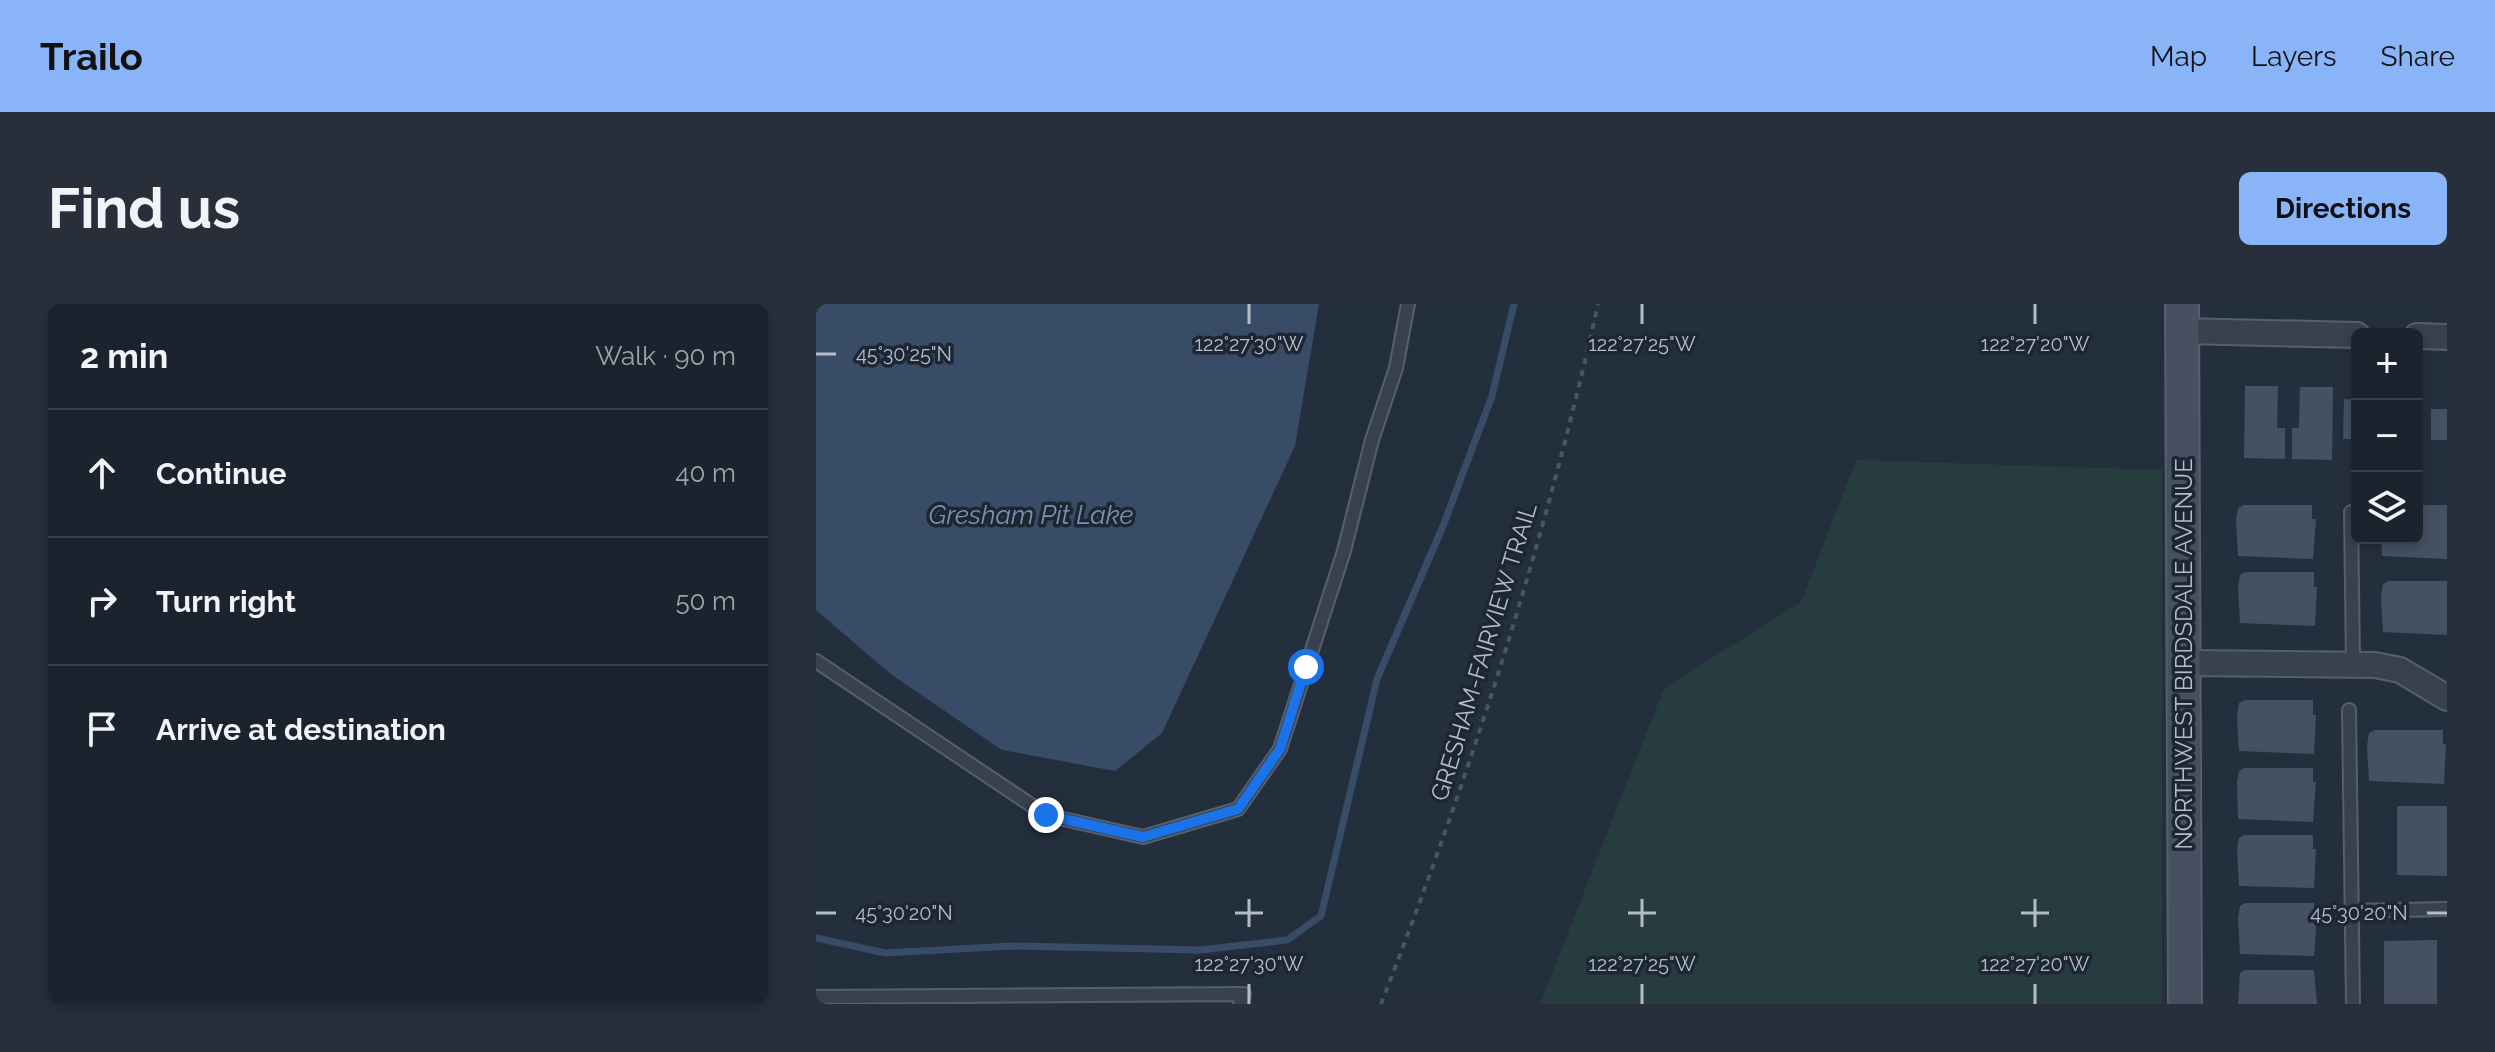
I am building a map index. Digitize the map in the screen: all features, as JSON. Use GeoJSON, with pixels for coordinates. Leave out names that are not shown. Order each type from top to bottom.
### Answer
{"type":"FeatureCollection","features":[{"type":"Feature","properties":{"kind":"main road","name":"NORTHWEST BIRDSDALE AVENUE"},"geometry":{"type":"LineString","coordinates":[[2182,318],[2185,1004]]}},
{"type":"Feature","properties":{"kind":"street"},"geometry":{"type":"LineString","coordinates":[[2182,318],[2351,334]]}},
{"type":"Feature","properties":{"kind":"street"},"geometry":{"type":"LineString","coordinates":[[2423,336],[2447,337]]}},
{"type":"Feature","properties":{"kind":"street"},"geometry":{"type":"LineString","coordinates":[[2183,663],[2353,663],[2400,670],[2444,689]]}},
{"type":"Feature","properties":{"kind":"lane"},"geometry":{"type":"LineString","coordinates":[[816,661],[1046,815],[1143,837],[1238,809],[1280,749],[1344,551],[1372,440],[1396,368],[1408,304]]}},
{"type":"Feature","properties":{"kind":"lane"},"geometry":{"type":"LineString","coordinates":[[2351,544],[2353,663]]}},
{"type":"Feature","properties":{"kind":"lane"},"geometry":{"type":"LineString","coordinates":[[2349,710],[2353,1004]]}},
{"type":"Feature","properties":{"kind":"lane"},"geometry":{"type":"LineString","coordinates":[[2352,911],[2447,909]]}},
{"type":"Feature","properties":{"kind":"lane"},"geometry":{"type":"LineString","coordinates":[[816,997],[1244,994],[1240,1004]]}},
{"type":"Feature","properties":{"kind":"path","name":"GRESHAM-FAIRVIEW TRAIL"},"geometry":{"type":"LineString","coordinates":[[1381,1004],[1470,765],[1514,628],[1576,405],[1598,304]]}},
{"type":"Feature","properties":{"kind":"green space"},"geometry":{"type":"Polygon","coordinates":[[[1856,460],[2162,470],[2162,1004],[1540,1004],[1664,688],[1801,602],[1856,460]]]}},
{"type":"Feature","properties":{"kind":"water","name":"Gresham Pit Lake"},"geometry":{"type":"Polygon","coordinates":[[[816,304],[1319,304],[1295,446],[1162,733],[1115,771],[1002,750],[892,675],[816,610],[816,304]]]}},
{"type":"Feature","properties":{"kind":"building"},"geometry":{"type":"Polygon","coordinates":[[[2245,386],[2278,386],[2277,428],[2285,428],[2285,459],[2244,458],[2245,386]]]}},
{"type":"Feature","properties":{"kind":"building"},"geometry":{"type":"Polygon","coordinates":[[[2300,387],[2333,387],[2332,460],[2292,459],[2292,428],[2299,428],[2300,387]]]}},
{"type":"Feature","properties":{"kind":"building"},"geometry":{"type":"Polygon","coordinates":[[[2344,399],[2351,400],[2351,439],[2343,439],[2344,399]]]}},
{"type":"Feature","properties":{"kind":"building"},"geometry":{"type":"Polygon","coordinates":[[[2431,409],[2447,409],[2447,440],[2431,440],[2431,409]]]}},
{"type":"Feature","properties":{"kind":"building"},"geometry":{"type":"Polygon","coordinates":[[[2244,505],[2312,505],[2312,519],[2316,519],[2313,559],[2238,556],[2236,520],[2238,508],[2244,505]]]}},
{"type":"Feature","properties":{"kind":"building"},"geometry":{"type":"Polygon","coordinates":[[[2423,505],[2447,505],[2447,559],[2382,556],[2381,544],[2423,544],[2423,505]]]}},
{"type":"Feature","properties":{"kind":"building"},"geometry":{"type":"Polygon","coordinates":[[[2245,572],[2314,572],[2314,587],[2317,587],[2315,626],[2240,623],[2238,588],[2240,575],[2245,572]]]}},
{"type":"Feature","properties":{"kind":"building"},"geometry":{"type":"Polygon","coordinates":[[[2389,581],[2447,581],[2447,635],[2383,632],[2381,597],[2383,584],[2389,581]]]}},
{"type":"Feature","properties":{"kind":"building"},"geometry":{"type":"Polygon","coordinates":[[[2245,700],[2313,700],[2313,715],[2316,715],[2314,754],[2239,751],[2237,715],[2239,703],[2245,700]]]}},
{"type":"Feature","properties":{"kind":"building"},"geometry":{"type":"Polygon","coordinates":[[[2375,730],[2443,730],[2443,744],[2446,744],[2444,784],[2369,781],[2367,746],[2369,733],[2375,730]]]}},
{"type":"Feature","properties":{"kind":"building"},"geometry":{"type":"Polygon","coordinates":[[[2244,768],[2313,768],[2313,782],[2316,782],[2313,822],[2238,819],[2237,783],[2239,771],[2244,768]]]}},
{"type":"Feature","properties":{"kind":"building"},"geometry":{"type":"Polygon","coordinates":[[[2397,806],[2447,806],[2447,876],[2397,875],[2397,806]]]}},
{"type":"Feature","properties":{"kind":"building"},"geometry":{"type":"Polygon","coordinates":[[[2245,835],[2313,835],[2313,849],[2316,849],[2314,888],[2239,886],[2237,850],[2239,838],[2245,835]]]}},
{"type":"Feature","properties":{"kind":"building"},"geometry":{"type":"Polygon","coordinates":[[[2245,903],[2314,903],[2314,917],[2317,917],[2314,956],[2240,954],[2238,918],[2240,906],[2245,903]]]}},
{"type":"Feature","properties":{"kind":"building"},"geometry":{"type":"Polygon","coordinates":[[[2437,940],[2437,1004],[2384,1004],[2384,941],[2437,940]]]}},
{"type":"Feature","properties":{"kind":"building"},"geometry":{"type":"Polygon","coordinates":[[[2245,970],[2314,970],[2317,1004],[2238,1004],[2240,973],[2245,970]]]}},
{"type":"Feature","properties":{"kind":"waterway"},"geometry":{"type":"LineString","coordinates":[[816,938],[885,953],[1012,946],[1200,950],[1287,940],[1321,916],[1377,679],[1443,526],[1492,396],[1514,304]]}},
{"type":"Feature","properties":{"kind":"route"},"geometry":{"type":"LineString","coordinates":[[1046,815],[1143,837],[1238,809],[1280,749],[1306,667]]}}]}
